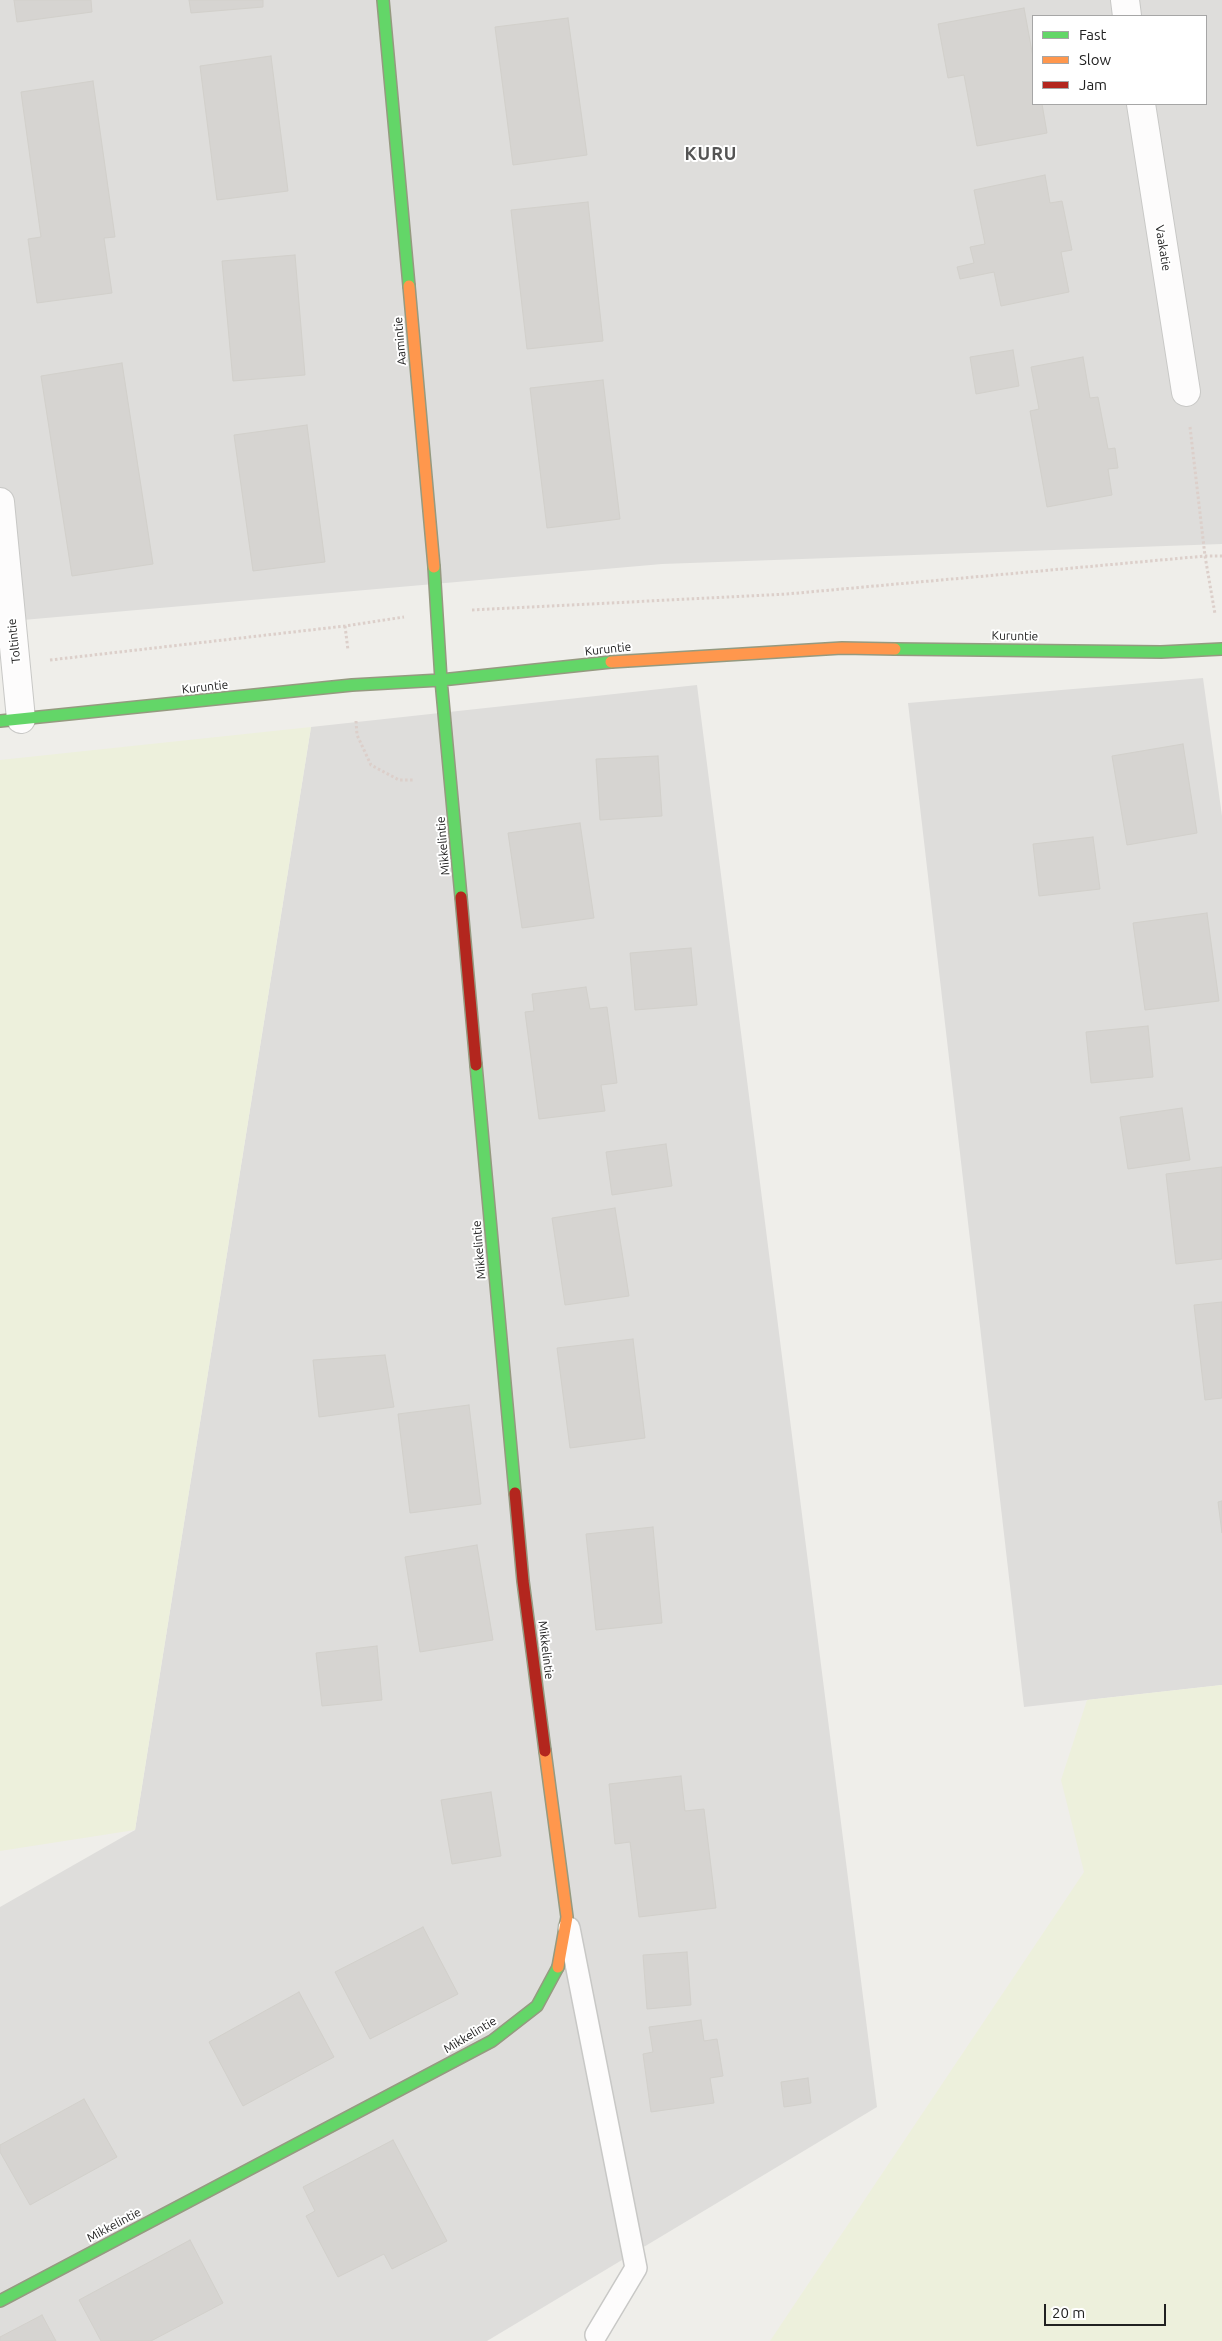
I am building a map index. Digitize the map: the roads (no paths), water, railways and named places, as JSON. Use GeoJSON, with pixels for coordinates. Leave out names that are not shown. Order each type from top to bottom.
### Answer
{"type":"FeatureCollection","features":[{"type":"Feature","properties":{"kind":"street","name":"Aamintie"},"geometry":{"type":"LineString","coordinates":[[383,0],[438,612],[441,680]]}},
{"type":"Feature","properties":{"kind":"street"},"geometry":{"type":"LineString","coordinates":[[1125,0],[1127,15]]}},
{"type":"Feature","properties":{"kind":"street","name":"Vaakatie"},"geometry":{"type":"LineString","coordinates":[[1141,105],[1186,392]]}},
{"type":"Feature","properties":{"kind":"street","name":"Toltintie"},"geometry":{"type":"LineString","coordinates":[[0,502],[17,664],[11,720]]}},
{"type":"Feature","properties":{"kind":"street","name":"Kuruntie"},"geometry":{"type":"LineString","coordinates":[[11,720],[352,685],[441,680],[642,659],[842,648],[1161,652],[1221,649]]}},
{"type":"Feature","properties":{"kind":"street","name":"Mikkelintie"},"geometry":{"type":"LineString","coordinates":[[0,2301],[492,2041],[537,2006],[558,1967],[567,1917],[523,1580],[441,680]]}},
{"type":"Feature","properties":{"kind":"lane"},"geometry":{"type":"LineString","coordinates":[[567,1917],[636,2268],[596,2335]]}},
{"type":"Feature","properties":{"kind":"district","name":"KURU"},"geometry":{"type":"Point","coordinates":[711,154]}}]}
